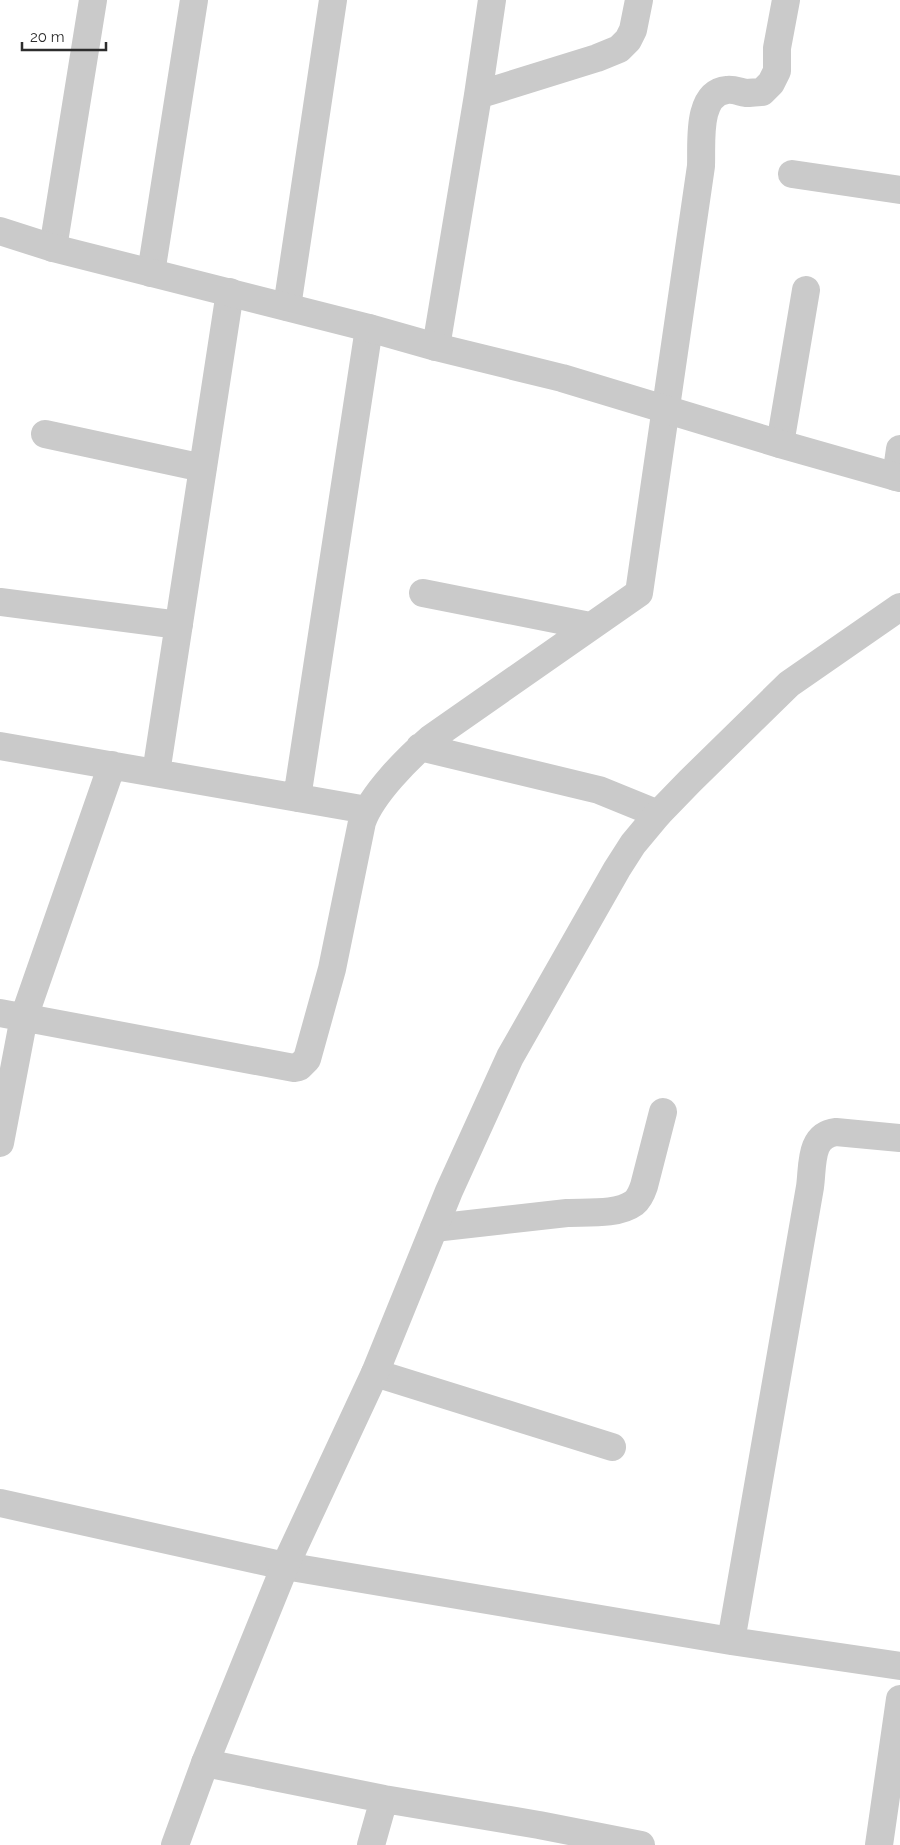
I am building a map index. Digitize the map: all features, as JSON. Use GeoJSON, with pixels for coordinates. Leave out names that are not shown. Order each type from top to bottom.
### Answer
{"type":"FeatureCollection","features":[{"type":"Feature","properties":{"kind":"street"},"geometry":{"type":"LineString","coordinates":[[53,248],[93,0]]}},
{"type":"Feature","properties":{"kind":"street"},"geometry":{"type":"LineString","coordinates":[[152,273],[194,0]]}},
{"type":"Feature","properties":{"kind":"street"},"geometry":{"type":"LineString","coordinates":[[287,307],[332,0]]}},
{"type":"Feature","properties":{"kind":"street"},"geometry":{"type":"LineString","coordinates":[[436,347],[492,0]]}},
{"type":"Feature","properties":{"kind":"street"},"geometry":{"type":"LineString","coordinates":[[478,95],[619,49],[628,40],[633,30],[639,0]]}},
{"type":"Feature","properties":{"kind":"street"},"geometry":{"type":"LineString","coordinates":[[12,1015],[290,1067],[300,1067],[307,1060],[332,969],[362,822],[367,810],[420,747],[639,593],[701,166],[704,111],[709,99],[717,93],[728,90],[748,93],[762,92],[771,83],[777,71],[777,48],[786,0]]}},
{"type":"Feature","properties":{"kind":"street"},"geometry":{"type":"LineString","coordinates":[[792,174],[900,190]]}},
{"type":"Feature","properties":{"kind":"street"},"geometry":{"type":"LineString","coordinates":[[0,231],[53,248],[562,378],[898,478],[900,449]]}},
{"type":"Feature","properties":{"kind":"street"},"geometry":{"type":"LineString","coordinates":[[780,444],[806,290]]}},
{"type":"Feature","properties":{"kind":"street"},"geometry":{"type":"LineString","coordinates":[[156,773],[230,292]]}},
{"type":"Feature","properties":{"kind":"street"},"geometry":{"type":"LineString","coordinates":[[297,798],[368,328]]}},
{"type":"Feature","properties":{"kind":"street"},"geometry":{"type":"LineString","coordinates":[[45,434],[202,468]]}},
{"type":"Feature","properties":{"kind":"street"},"geometry":{"type":"LineString","coordinates":[[423,593],[590,626]]}},
{"type":"Feature","properties":{"kind":"street"},"geometry":{"type":"LineString","coordinates":[[0,602],[179,625]]}},
{"type":"Feature","properties":{"kind":"street"},"geometry":{"type":"LineString","coordinates":[[175,1845],[205,1763],[285,1566],[375,1373],[434,1228],[510,1057],[617,869],[633,844],[658,814],[789,684],[900,607]]}},
{"type":"Feature","properties":{"kind":"street"},"geometry":{"type":"LineString","coordinates":[[0,746],[367,810]]}},
{"type":"Feature","properties":{"kind":"street"},"geometry":{"type":"LineString","coordinates":[[420,747],[599,790],[658,814]]}},
{"type":"Feature","properties":{"kind":"street"},"geometry":{"type":"LineString","coordinates":[[0,1143],[12,1015],[112,765]]}},
{"type":"Feature","properties":{"kind":"street"},"geometry":{"type":"LineString","coordinates":[[434,1228],[570,1213],[614,1211],[634,1203],[644,1186],[663,1112]]}},
{"type":"Feature","properties":{"kind":"street"},"geometry":{"type":"LineString","coordinates":[[731,1641],[810,1187],[815,1147],[820,1138],[827,1133],[836,1132],[900,1138]]}},
{"type":"Feature","properties":{"kind":"street"},"geometry":{"type":"LineString","coordinates":[[375,1373],[612,1446]]}},
{"type":"Feature","properties":{"kind":"street"},"geometry":{"type":"LineString","coordinates":[[0,1503],[285,1566],[731,1641],[900,1666]]}},
{"type":"Feature","properties":{"kind":"street"},"geometry":{"type":"LineString","coordinates":[[880,1845],[900,1699]]}},
{"type":"Feature","properties":{"kind":"street"},"geometry":{"type":"LineString","coordinates":[[205,1763],[384,1799],[536,1835],[641,1845]]}},
{"type":"Feature","properties":{"kind":"street"},"geometry":{"type":"LineString","coordinates":[[371,1845],[384,1799]]}}]}
